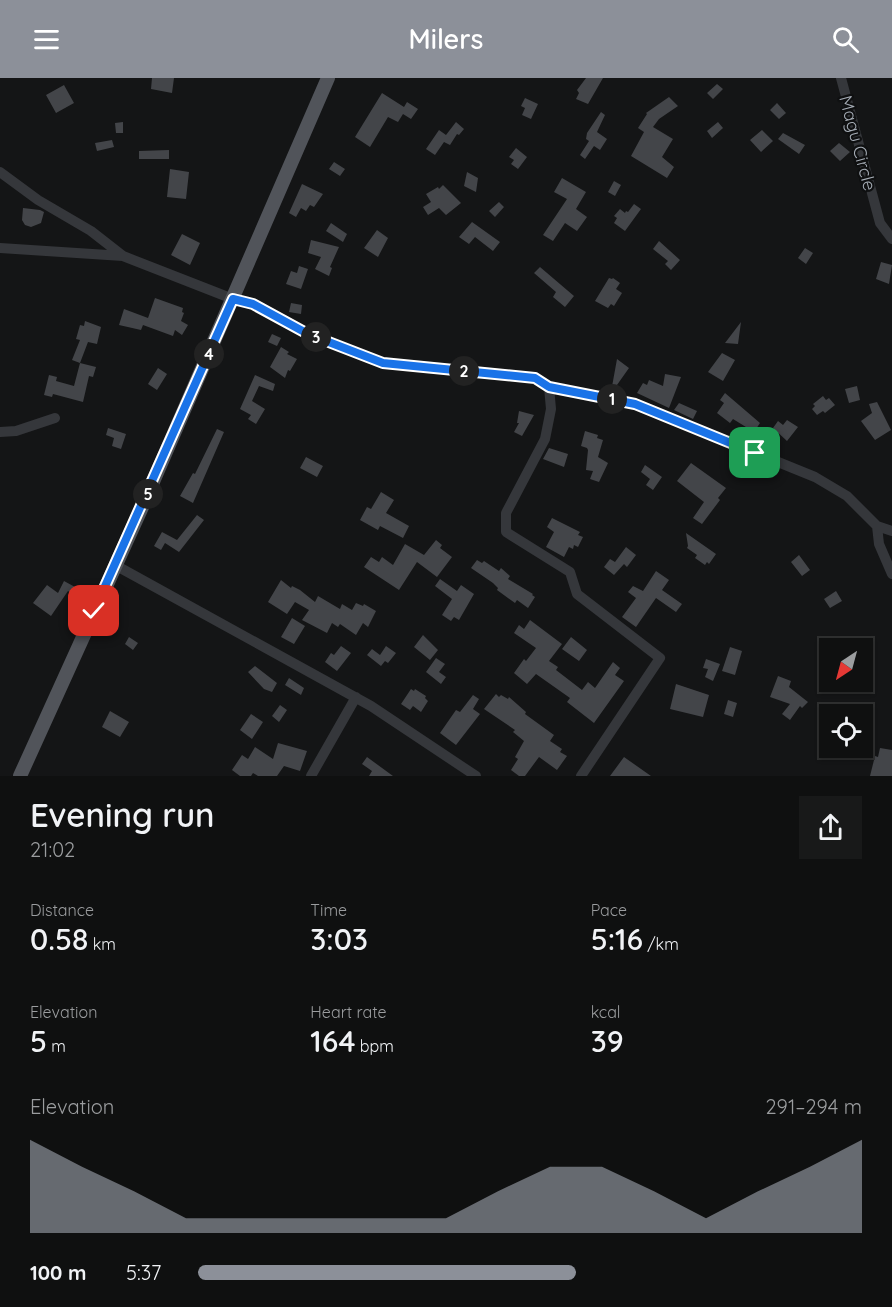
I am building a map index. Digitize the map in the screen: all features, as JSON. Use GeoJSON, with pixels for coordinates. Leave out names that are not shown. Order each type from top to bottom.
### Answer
{"type":"FeatureCollection","features":[{"type":"Feature","properties":{"kind":"main road"},"geometry":{"type":"LineString","coordinates":[[20,776],[116,565],[328,78]]}},
{"type":"Feature","properties":{"kind":"street","name":"Magu Circle"},"geometry":{"type":"LineString","coordinates":[[841,78],[880,223],[892,239]]}},
{"type":"Feature","properties":{"kind":"street"},"geometry":{"type":"LineString","coordinates":[[0,172],[38,200],[92,231],[123,256],[233,299],[253,304],[308,334],[383,363],[535,378],[549,387],[635,404],[814,477],[848,496],[877,526],[892,531]]}},
{"type":"Feature","properties":{"kind":"street"},"geometry":{"type":"LineString","coordinates":[[0,248],[123,256]]}},
{"type":"Feature","properties":{"kind":"street"},"geometry":{"type":"LineString","coordinates":[[549,387],[551,409],[545,439],[506,513],[506,532],[570,572],[577,594],[660,658],[581,776]]}},
{"type":"Feature","properties":{"kind":"street"},"geometry":{"type":"LineString","coordinates":[[0,432],[16,431],[55,418]]}},
{"type":"Feature","properties":{"kind":"street"},"geometry":{"type":"LineString","coordinates":[[877,526],[879,544],[892,574]]}},
{"type":"Feature","properties":{"kind":"street"},"geometry":{"type":"LineString","coordinates":[[116,565],[356,697],[476,776]]}},
{"type":"Feature","properties":{"kind":"street"},"geometry":{"type":"LineString","coordinates":[[314,775],[356,697]]}},
{"type":"Feature","properties":{"kind":"building"},"geometry":{"type":"Polygon","coordinates":[[[152,78],[174,78],[172,93],[151,89],[152,78]]]}},
{"type":"Feature","properties":{"kind":"building"},"geometry":{"type":"Polygon","coordinates":[[[586,78],[603,78],[588,104],[576,99],[579,93],[577,90],[586,78]]]}},
{"type":"Feature","properties":{"kind":"building"},"geometry":{"type":"Polygon","coordinates":[[[717,84],[723,89],[713,99],[707,93],[717,84]]]}},
{"type":"Feature","properties":{"kind":"building"},"geometry":{"type":"Polygon","coordinates":[[[64,85],[74,103],[56,113],[46,95],[64,85]]]}},
{"type":"Feature","properties":{"kind":"building"},"geometry":{"type":"Polygon","coordinates":[[[382,93],[404,107],[407,102],[418,109],[411,119],[403,114],[398,122],[388,117],[370,147],[355,137],[382,93]]]}},
{"type":"Feature","properties":{"kind":"building"},"geometry":{"type":"Polygon","coordinates":[[[669,97],[678,106],[659,119],[653,127],[673,139],[662,157],[674,167],[667,178],[631,156],[644,132],[638,128],[646,113],[669,97]]]}},
{"type":"Feature","properties":{"kind":"building"},"geometry":{"type":"Polygon","coordinates":[[[525,98],[538,104],[531,119],[522,115],[525,108],[521,106],[525,98]]]}},
{"type":"Feature","properties":{"kind":"building"},"geometry":{"type":"Polygon","coordinates":[[[777,103],[786,113],[779,119],[770,110],[777,103]]]}},
{"type":"Feature","properties":{"kind":"building"},"geometry":{"type":"Polygon","coordinates":[[[601,112],[605,115],[597,132],[607,139],[600,150],[594,146],[585,159],[580,155],[589,141],[586,139],[587,133],[601,112]]]}},
{"type":"Feature","properties":{"kind":"building"},"geometry":{"type":"Polygon","coordinates":[[[123,122],[123,133],[116,133],[115,123],[123,122]]]}},
{"type":"Feature","properties":{"kind":"building"},"geometry":{"type":"Polygon","coordinates":[[[456,122],[464,129],[459,135],[457,134],[450,145],[444,142],[435,155],[426,149],[439,130],[446,135],[456,122]]]}},
{"type":"Feature","properties":{"kind":"building"},"geometry":{"type":"Polygon","coordinates":[[[718,122],[723,128],[712,138],[707,131],[718,122]]]}},
{"type":"Feature","properties":{"kind":"building"},"geometry":{"type":"Polygon","coordinates":[[[762,130],[773,141],[761,152],[750,140],[762,130]]]}},
{"type":"Feature","properties":{"kind":"building"},"geometry":{"type":"Polygon","coordinates":[[[783,133],[805,145],[799,154],[778,139],[783,133]]]}},
{"type":"Feature","properties":{"kind":"building"},"geometry":{"type":"Polygon","coordinates":[[[112,140],[114,147],[97,151],[95,143],[112,140]]]}},
{"type":"Feature","properties":{"kind":"building"},"geometry":{"type":"Polygon","coordinates":[[[839,143],[850,152],[840,161],[830,151],[839,143]]]}},
{"type":"Feature","properties":{"kind":"building"},"geometry":{"type":"Polygon","coordinates":[[[516,148],[527,157],[518,169],[511,164],[514,160],[509,157],[516,148]]]}},
{"type":"Feature","properties":{"kind":"building"},"geometry":{"type":"Polygon","coordinates":[[[169,150],[169,159],[139,159],[139,151],[169,150]]]}},
{"type":"Feature","properties":{"kind":"building"},"geometry":{"type":"Polygon","coordinates":[[[334,162],[345,169],[340,176],[329,169],[334,162]]]}},
{"type":"Feature","properties":{"kind":"building"},"geometry":{"type":"Polygon","coordinates":[[[170,169],[189,172],[186,199],[167,197],[170,169]]]}},
{"type":"Feature","properties":{"kind":"building"},"geometry":{"type":"Polygon","coordinates":[[[467,172],[478,178],[476,192],[464,186],[467,172]]]}},
{"type":"Feature","properties":{"kind":"building"},"geometry":{"type":"Polygon","coordinates":[[[562,178],[586,192],[576,209],[587,217],[577,231],[565,223],[553,241],[543,235],[567,199],[554,192],[562,178]]]}},
{"type":"Feature","properties":{"kind":"building"},"geometry":{"type":"Polygon","coordinates":[[[614,181],[621,185],[615,196],[608,192],[614,181]]]}},
{"type":"Feature","properties":{"kind":"building"},"geometry":{"type":"Polygon","coordinates":[[[302,184],[323,194],[314,207],[310,205],[306,211],[301,208],[296,217],[289,213],[302,184]]]}},
{"type":"Feature","properties":{"kind":"building"},"geometry":{"type":"Polygon","coordinates":[[[443,185],[461,203],[446,215],[439,208],[428,215],[423,207],[431,202],[426,194],[443,185]]]}},
{"type":"Feature","properties":{"kind":"building"},"geometry":{"type":"Polygon","coordinates":[[[499,202],[504,207],[495,217],[489,211],[499,202]]]}},
{"type":"Feature","properties":{"kind":"building"},"geometry":{"type":"Polygon","coordinates":[[[634,204],[641,209],[625,231],[614,223],[617,218],[614,216],[620,209],[625,213],[628,212],[634,204]]]}},
{"type":"Feature","properties":{"kind":"building"},"geometry":{"type":"Polygon","coordinates":[[[23,208],[44,212],[41,223],[31,227],[25,225],[22,220],[23,208]]]}},
{"type":"Feature","properties":{"kind":"building"},"geometry":{"type":"Polygon","coordinates":[[[472,222],[500,242],[493,251],[475,237],[469,244],[459,237],[472,222]]]}},
{"type":"Feature","properties":{"kind":"building"},"geometry":{"type":"Polygon","coordinates":[[[331,223],[347,234],[343,242],[326,231],[331,223]]]}},
{"type":"Feature","properties":{"kind":"building"},"geometry":{"type":"Polygon","coordinates":[[[377,230],[388,238],[378,257],[364,248],[377,230]]]}},
{"type":"Feature","properties":{"kind":"building"},"geometry":{"type":"Polygon","coordinates":[[[182,234],[200,243],[190,265],[171,255],[182,234]]]}},
{"type":"Feature","properties":{"kind":"building"},"geometry":{"type":"Polygon","coordinates":[[[311,240],[339,247],[330,267],[332,268],[329,276],[315,269],[321,257],[308,253],[311,240]]]}},
{"type":"Feature","properties":{"kind":"building"},"geometry":{"type":"Polygon","coordinates":[[[659,241],[680,260],[671,270],[665,264],[668,261],[653,249],[659,241]]]}},
{"type":"Feature","properties":{"kind":"building"},"geometry":{"type":"Polygon","coordinates":[[[805,248],[813,253],[806,264],[798,258],[805,248]]]}},
{"type":"Feature","properties":{"kind":"building"},"geometry":{"type":"Polygon","coordinates":[[[881,262],[892,265],[889,284],[876,279],[881,262]]]}},
{"type":"Feature","properties":{"kind":"building"},"geometry":{"type":"Polygon","coordinates":[[[299,266],[308,269],[301,289],[286,284],[291,271],[297,273],[299,266]]]}},
{"type":"Feature","properties":{"kind":"building"},"geometry":{"type":"Polygon","coordinates":[[[540,267],[574,296],[565,307],[553,297],[556,292],[534,273],[540,267]]]}},
{"type":"Feature","properties":{"kind":"building"},"geometry":{"type":"Polygon","coordinates":[[[609,278],[620,283],[616,289],[622,293],[614,306],[611,304],[608,308],[595,301],[609,278]]]}},
{"type":"Feature","properties":{"kind":"building"},"geometry":{"type":"Polygon","coordinates":[[[155,298],[183,308],[181,321],[188,325],[182,335],[175,330],[173,336],[143,325],[141,330],[119,325],[124,309],[148,318],[155,298]]]}},
{"type":"Feature","properties":{"kind":"building"},"geometry":{"type":"Polygon","coordinates":[[[291,303],[302,305],[301,314],[289,312],[291,303]]]}},
{"type":"Feature","properties":{"kind":"building"},"geometry":{"type":"Polygon","coordinates":[[[85,321],[101,327],[97,344],[88,342],[80,363],[72,360],[80,340],[76,339],[80,325],[84,326],[85,321]]]}},
{"type":"Feature","properties":{"kind":"building"},"geometry":{"type":"Polygon","coordinates":[[[741,322],[738,344],[725,343],[741,322]]]}},
{"type":"Feature","properties":{"kind":"building"},"geometry":{"type":"Polygon","coordinates":[[[272,334],[281,338],[277,346],[268,342],[272,334]]]}},
{"type":"Feature","properties":{"kind":"building"},"geometry":{"type":"Polygon","coordinates":[[[281,347],[289,352],[287,354],[297,359],[285,378],[270,367],[281,347]]]}},
{"type":"Feature","properties":{"kind":"building"},"geometry":{"type":"Polygon","coordinates":[[[722,353],[735,360],[723,381],[708,372],[722,353]]]}},
{"type":"Feature","properties":{"kind":"building"},"geometry":{"type":"Polygon","coordinates":[[[617,359],[629,368],[611,392],[617,359]]]}},
{"type":"Feature","properties":{"kind":"building"},"geometry":{"type":"Polygon","coordinates":[[[80,363],[96,367],[93,377],[89,376],[83,402],[53,394],[52,397],[44,395],[49,375],[57,377],[56,381],[74,386],[80,363]]]}},
{"type":"Feature","properties":{"kind":"building"},"geometry":{"type":"Polygon","coordinates":[[[158,368],[167,374],[157,390],[148,384],[158,368]]]}},
{"type":"Feature","properties":{"kind":"building"},"geometry":{"type":"Polygon","coordinates":[[[665,374],[681,377],[669,408],[637,393],[643,383],[647,385],[649,380],[663,386],[665,374]]]}},
{"type":"Feature","properties":{"kind":"building"},"geometry":{"type":"Polygon","coordinates":[[[255,375],[275,384],[273,391],[259,386],[252,401],[265,409],[256,424],[248,419],[251,415],[240,409],[255,375]]]}},
{"type":"Feature","properties":{"kind":"building"},"geometry":{"type":"Polygon","coordinates":[[[857,386],[860,400],[849,403],[845,389],[857,386]]]}},
{"type":"Feature","properties":{"kind":"building"},"geometry":{"type":"Polygon","coordinates":[[[725,393],[760,423],[754,432],[733,419],[730,423],[717,413],[724,403],[720,400],[725,393]]]}},
{"type":"Feature","properties":{"kind":"building"},"geometry":{"type":"Polygon","coordinates":[[[823,396],[826,400],[829,398],[835,405],[825,413],[823,411],[817,415],[812,409],[815,406],[813,404],[823,396]]]}},
{"type":"Feature","properties":{"kind":"building"},"geometry":{"type":"Polygon","coordinates":[[[877,402],[891,430],[875,440],[861,421],[872,413],[869,404],[877,402]]]}},
{"type":"Feature","properties":{"kind":"building"},"geometry":{"type":"Polygon","coordinates":[[[679,403],[697,411],[693,419],[674,410],[679,403]]]}},
{"type":"Feature","properties":{"kind":"building"},"geometry":{"type":"Polygon","coordinates":[[[519,411],[534,415],[522,436],[514,432],[519,423],[517,423],[519,411]]]}},
{"type":"Feature","properties":{"kind":"building"},"geometry":{"type":"Polygon","coordinates":[[[787,420],[798,427],[787,441],[773,428],[778,421],[783,425],[787,420]]]}},
{"type":"Feature","properties":{"kind":"building"},"geometry":{"type":"Polygon","coordinates":[[[108,428],[126,434],[121,449],[112,446],[114,438],[106,435],[108,428]]]}},
{"type":"Feature","properties":{"kind":"building"},"geometry":{"type":"Polygon","coordinates":[[[217,429],[224,432],[193,503],[180,496],[193,473],[195,474],[217,429]]]}},
{"type":"Feature","properties":{"kind":"building"},"geometry":{"type":"Polygon","coordinates":[[[585,431],[598,435],[597,438],[603,440],[598,457],[608,463],[599,482],[590,479],[593,471],[586,470],[588,450],[581,446],[585,431]]]}},
{"type":"Feature","properties":{"kind":"building"},"geometry":{"type":"Polygon","coordinates":[[[549,448],[568,454],[564,467],[543,459],[549,448]]]}},
{"type":"Feature","properties":{"kind":"building"},"geometry":{"type":"Polygon","coordinates":[[[306,457],[323,466],[317,477],[300,468],[306,457]]]}},
{"type":"Feature","properties":{"kind":"building"},"geometry":{"type":"Polygon","coordinates":[[[691,463],[726,488],[702,524],[693,518],[704,502],[677,481],[691,463]]]}},
{"type":"Feature","properties":{"kind":"building"},"geometry":{"type":"Polygon","coordinates":[[[645,465],[662,477],[653,490],[646,485],[650,479],[641,472],[645,465]]]}},
{"type":"Feature","properties":{"kind":"building"},"geometry":{"type":"Polygon","coordinates":[[[381,492],[394,500],[386,513],[409,526],[403,538],[380,526],[378,530],[360,520],[367,507],[371,509],[381,492]]]}},
{"type":"Feature","properties":{"kind":"building"},"geometry":{"type":"Polygon","coordinates":[[[197,515],[204,520],[179,552],[165,543],[161,550],[154,546],[162,532],[177,540],[197,515]]]}},
{"type":"Feature","properties":{"kind":"building"},"geometry":{"type":"Polygon","coordinates":[[[552,518],[580,532],[578,535],[583,537],[578,547],[574,545],[573,549],[569,547],[564,557],[546,547],[554,532],[547,527],[552,518]]]}},
{"type":"Feature","properties":{"kind":"building"},"geometry":{"type":"Polygon","coordinates":[[[686,533],[716,554],[709,564],[707,562],[705,565],[695,558],[697,555],[687,548],[686,533]]]}},
{"type":"Feature","properties":{"kind":"building"},"geometry":{"type":"Polygon","coordinates":[[[436,540],[442,545],[440,548],[452,557],[437,577],[417,562],[399,590],[364,567],[371,557],[379,562],[382,557],[393,565],[405,544],[424,555],[436,540]]]}},
{"type":"Feature","properties":{"kind":"building"},"geometry":{"type":"Polygon","coordinates":[[[626,547],[636,555],[627,567],[624,564],[614,575],[604,567],[610,559],[615,562],[626,547]]]}},
{"type":"Feature","properties":{"kind":"building"},"geometry":{"type":"Polygon","coordinates":[[[799,555],[810,570],[802,576],[791,562],[799,555]]]}},
{"type":"Feature","properties":{"kind":"building"},"geometry":{"type":"Polygon","coordinates":[[[477,560],[482,563],[484,561],[499,571],[501,568],[510,576],[508,579],[533,594],[535,597],[528,608],[517,600],[515,603],[497,590],[498,588],[493,583],[471,568],[477,560]]]}},
{"type":"Feature","properties":{"kind":"building"},"geometry":{"type":"Polygon","coordinates":[[[656,571],[669,580],[662,590],[682,604],[676,612],[656,598],[636,627],[622,617],[636,598],[628,592],[633,586],[643,591],[656,571]]]}},
{"type":"Feature","properties":{"kind":"building"},"geometry":{"type":"Polygon","coordinates":[[[440,579],[457,591],[461,585],[474,594],[459,620],[454,617],[451,621],[442,615],[452,599],[435,586],[440,579]]]}},
{"type":"Feature","properties":{"kind":"building"},"geometry":{"type":"Polygon","coordinates":[[[281,580],[291,588],[292,586],[300,590],[315,602],[318,596],[340,609],[342,604],[352,610],[356,603],[363,606],[364,604],[376,611],[368,627],[363,623],[356,635],[340,624],[338,627],[332,623],[327,633],[302,620],[309,610],[295,602],[287,614],[268,602],[281,580]]]}},
{"type":"Feature","properties":{"kind":"building"},"geometry":{"type":"Polygon","coordinates":[[[64,581],[75,587],[71,593],[68,591],[51,616],[33,603],[47,585],[58,593],[64,581]]]}},
{"type":"Feature","properties":{"kind":"building"},"geometry":{"type":"Polygon","coordinates":[[[836,591],[842,601],[830,608],[824,599],[836,591]]]}},
{"type":"Feature","properties":{"kind":"building"},"geometry":{"type":"Polygon","coordinates":[[[292,618],[305,626],[294,644],[281,637],[292,618]]]}},
{"type":"Feature","properties":{"kind":"building"},"geometry":{"type":"Polygon","coordinates":[[[530,620],[562,644],[549,661],[558,667],[556,670],[582,690],[588,682],[595,688],[613,662],[620,668],[615,675],[624,681],[594,723],[567,702],[570,698],[536,674],[527,684],[514,673],[536,648],[514,633],[519,625],[524,629],[530,620]]]}},
{"type":"Feature","properties":{"kind":"building"},"geometry":{"type":"Polygon","coordinates":[[[423,635],[438,650],[430,660],[414,647],[423,635]]]}},
{"type":"Feature","properties":{"kind":"building"},"geometry":{"type":"Polygon","coordinates":[[[129,637],[138,643],[133,650],[125,644],[129,637]]]}},
{"type":"Feature","properties":{"kind":"building"},"geometry":{"type":"Polygon","coordinates":[[[571,637],[587,650],[579,661],[562,649],[571,637]]]}},
{"type":"Feature","properties":{"kind":"building"},"geometry":{"type":"Polygon","coordinates":[[[341,646],[351,653],[337,671],[325,662],[331,653],[334,655],[341,646]]]}},
{"type":"Feature","properties":{"kind":"building"},"geometry":{"type":"Polygon","coordinates":[[[386,646],[396,653],[388,663],[385,661],[381,666],[367,655],[372,649],[380,655],[386,646]]]}},
{"type":"Feature","properties":{"kind":"building"},"geometry":{"type":"Polygon","coordinates":[[[730,647],[742,651],[735,675],[722,671],[730,647]]]}},
{"type":"Feature","properties":{"kind":"building"},"geometry":{"type":"Polygon","coordinates":[[[436,658],[445,664],[439,672],[446,677],[441,684],[426,672],[436,658]]]}},
{"type":"Feature","properties":{"kind":"building"},"geometry":{"type":"Polygon","coordinates":[[[706,659],[720,664],[713,681],[705,677],[708,669],[703,668],[706,659]]]}},
{"type":"Feature","properties":{"kind":"building"},"geometry":{"type":"Polygon","coordinates":[[[255,666],[277,683],[272,692],[264,689],[248,672],[255,666]]]}},
{"type":"Feature","properties":{"kind":"building"},"geometry":{"type":"Polygon","coordinates":[[[778,676],[791,681],[789,687],[808,702],[802,708],[800,706],[790,720],[782,714],[790,704],[770,697],[778,676]]]}},
{"type":"Feature","properties":{"kind":"building"},"geometry":{"type":"Polygon","coordinates":[[[289,678],[304,688],[301,695],[285,685],[289,678]]]}},
{"type":"Feature","properties":{"kind":"building"},"geometry":{"type":"Polygon","coordinates":[[[676,684],[709,695],[703,717],[670,709],[676,684]]]}},
{"type":"Feature","properties":{"kind":"building"},"geometry":{"type":"Polygon","coordinates":[[[411,689],[426,696],[428,701],[421,712],[413,706],[410,710],[401,704],[411,689]]]}},
{"type":"Feature","properties":{"kind":"building"},"geometry":{"type":"Polygon","coordinates":[[[496,694],[499,697],[501,695],[508,699],[509,697],[526,712],[525,714],[554,735],[550,741],[562,749],[560,752],[567,756],[557,770],[539,757],[525,776],[519,776],[511,770],[518,759],[515,757],[524,741],[513,732],[515,730],[484,709],[496,694]]]}},
{"type":"Feature","properties":{"kind":"building"},"geometry":{"type":"Polygon","coordinates":[[[473,695],[479,699],[473,709],[480,714],[456,745],[440,733],[456,710],[460,712],[473,695]]]}},
{"type":"Feature","properties":{"kind":"building"},"geometry":{"type":"Polygon","coordinates":[[[728,700],[737,703],[733,717],[724,714],[728,700]]]}},
{"type":"Feature","properties":{"kind":"building"},"geometry":{"type":"Polygon","coordinates":[[[280,705],[287,710],[279,722],[272,716],[280,705]]]}},
{"type":"Feature","properties":{"kind":"building"},"geometry":{"type":"Polygon","coordinates":[[[110,711],[129,722],[120,737],[102,727],[110,711]]]}},
{"type":"Feature","properties":{"kind":"building"},"geometry":{"type":"Polygon","coordinates":[[[251,714],[263,722],[252,739],[240,730],[251,714]]]}},
{"type":"Feature","properties":{"kind":"building"},"geometry":{"type":"Polygon","coordinates":[[[278,743],[307,751],[300,771],[284,766],[277,776],[258,776],[253,773],[251,776],[240,776],[232,770],[242,755],[248,759],[255,747],[273,759],[278,743]]]}},
{"type":"Feature","properties":{"kind":"building"},"geometry":{"type":"Polygon","coordinates":[[[880,748],[892,750],[892,776],[870,776],[875,756],[878,757],[880,748]]]}},
{"type":"Feature","properties":{"kind":"building"},"geometry":{"type":"Polygon","coordinates":[[[367,757],[393,776],[369,776],[372,771],[362,764],[367,757]]]}},
{"type":"Feature","properties":{"kind":"building"},"geometry":{"type":"Polygon","coordinates":[[[624,757],[651,776],[610,776],[624,757]]]}},
{"type":"Feature","properties":{"kind":"route"},"geometry":{"type":"LineString","coordinates":[[94,611],[233,299],[253,304],[308,334],[383,363],[535,378],[549,387],[635,404],[755,453]]}}]}
